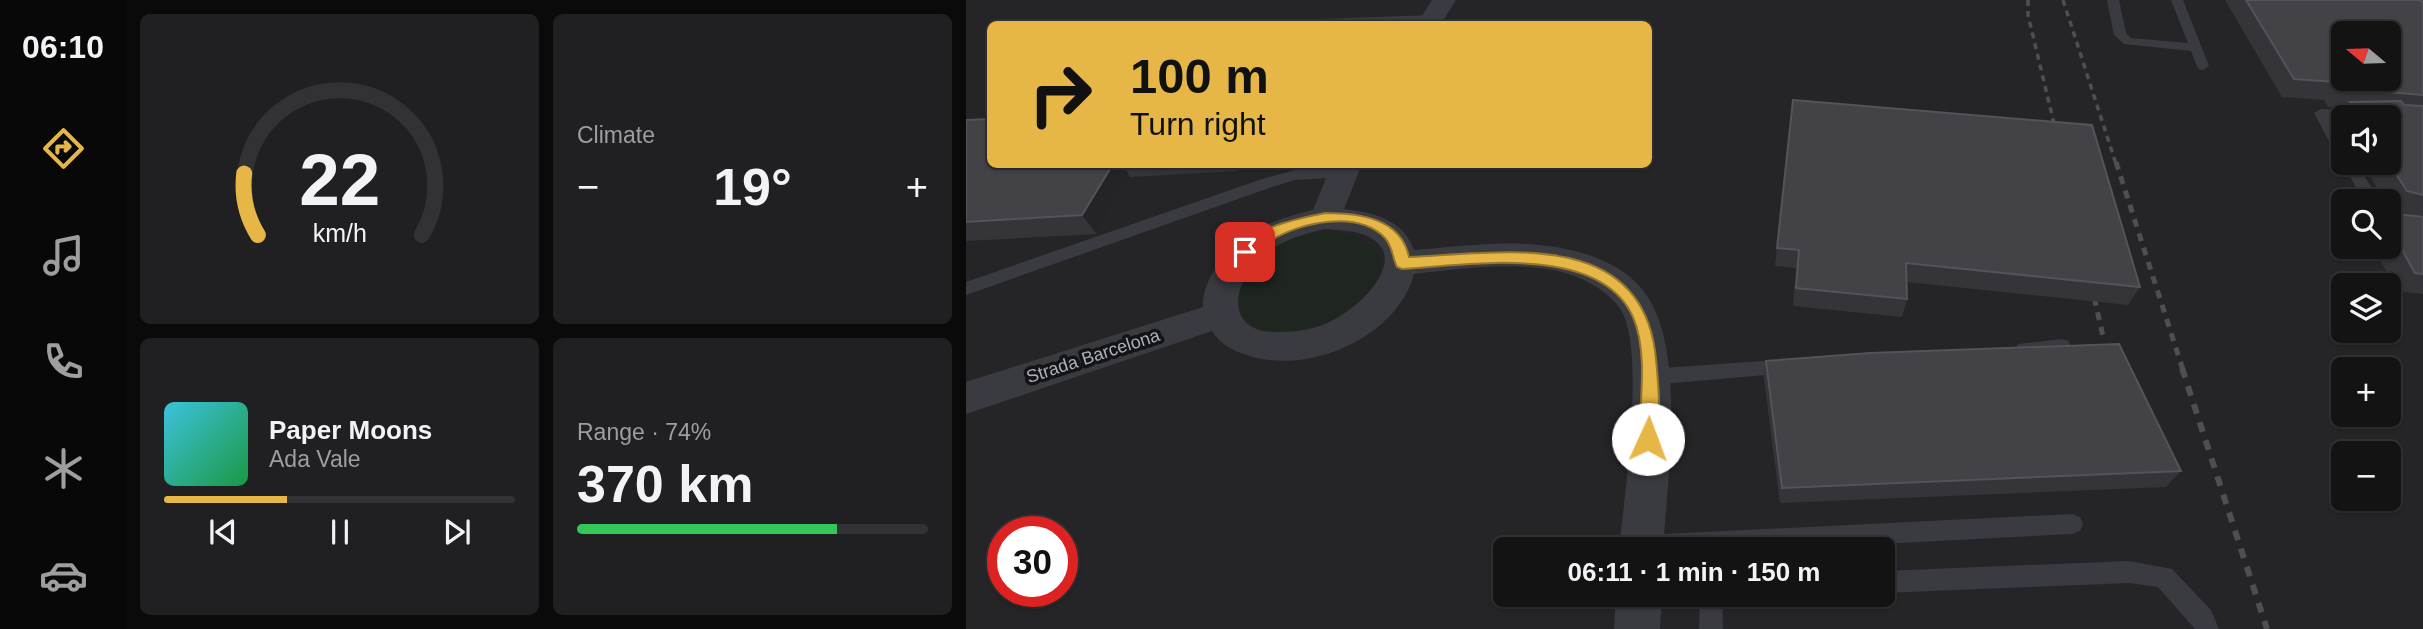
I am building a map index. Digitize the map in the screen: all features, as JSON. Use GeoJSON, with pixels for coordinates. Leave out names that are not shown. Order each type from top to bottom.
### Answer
{"type":"FeatureCollection","features":[{"type":"Feature","properties":{"kind":"street"},"geometry":{"type":"LineString","coordinates":[[1325,218],[1345,169]]}},
{"type":"Feature","properties":{"kind":"street"},"geometry":{"type":"LineString","coordinates":[[1325,218],[1350,218],[1371,223],[1388,232],[1399,246],[1402,263],[1398,283],[1385,303],[1364,322],[1337,336],[1306,345],[1276,347],[1250,343],[1231,331],[1220,315],[1218,294],[1227,272],[1245,252],[1269,235],[1297,223],[1325,218]]}},
{"type":"Feature","properties":{"kind":"street"},"geometry":{"type":"LineString","coordinates":[[1402,263],[1526,257],[1596,271],[1617,284],[1640,314],[1646,338],[1650,376],[1642,537]]}},
{"type":"Feature","properties":{"kind":"street","name":"Strada Barcelona"},"geometry":{"type":"LineString","coordinates":[[966,398],[1220,315]]}},
{"type":"Feature","properties":{"kind":"street"},"geometry":{"type":"LineString","coordinates":[[1637,629],[1638,607]]}},
{"type":"Feature","properties":{"kind":"lane"},"geometry":{"type":"LineString","coordinates":[[2113,0],[2120,35],[2128,41],[2196,48]]}},
{"type":"Feature","properties":{"kind":"lane"},"geometry":{"type":"LineString","coordinates":[[2177,0],[2203,66]]}},
{"type":"Feature","properties":{"kind":"lane"},"geometry":{"type":"LineString","coordinates":[[1334,21],[1435,14]]}},
{"type":"Feature","properties":{"kind":"lane"},"geometry":{"type":"LineString","coordinates":[[2331,114],[2321,114],[2331,132]]}},
{"type":"Feature","properties":{"kind":"lane"},"geometry":{"type":"LineString","coordinates":[[966,289],[1267,183],[1295,175],[1345,169]]}},
{"type":"Feature","properties":{"kind":"lane"},"geometry":{"type":"LineString","coordinates":[[2008,350],[2062,346]]}},
{"type":"Feature","properties":{"kind":"lane"},"geometry":{"type":"LineString","coordinates":[[1650,376],[1806,365]]}},
{"type":"Feature","properties":{"kind":"lane"},"geometry":{"type":"LineString","coordinates":[[1829,537],[2073,524]]}},
{"type":"Feature","properties":{"kind":"lane"},"geometry":{"type":"LineString","coordinates":[[1895,582],[2129,572],[2164,577],[2203,618],[2207,629]]}},
{"type":"Feature","properties":{"kind":"lane"},"geometry":{"type":"LineString","coordinates":[[1711,607],[1711,629]]}},
{"type":"Feature","properties":{"kind":"shaded area"},"geometry":{"type":"Polygon","coordinates":[[[966,0],[2423,0],[2423,629],[966,629],[966,0]]]}},
{"type":"Feature","properties":{"kind":"shaded area"},"geometry":{"type":"Polygon","coordinates":[[[1337,231],[1367,243],[1380,259],[1379,278],[1367,297],[1346,314],[1320,327],[1293,334],[1266,332],[1251,325],[1242,316],[1238,293],[1242,280],[1259,257],[1294,238],[1337,231]]]}},
{"type":"Feature","properties":{"kind":"building"},"geometry":{"type":"Polygon","coordinates":[[[2246,0],[2421,0],[2423,95],[2376,91],[2401,91],[2401,21],[2331,21],[2331,82],[2294,79],[2246,0]]]}},
{"type":"Feature","properties":{"kind":"building"},"geometry":{"type":"Polygon","coordinates":[[[1793,100],[2092,125],[2140,287],[1906,263],[1907,299],[1796,288],[1799,250],[1777,248],[1793,100]]]}},
{"type":"Feature","properties":{"kind":"building"},"geometry":{"type":"Polygon","coordinates":[[[2401,101],[2404,105],[2423,106],[2423,195],[2407,191],[2397,175],[2401,175],[2401,105],[2352,105],[2350,102],[2401,101]]]}},
{"type":"Feature","properties":{"kind":"building"},"geometry":{"type":"Polygon","coordinates":[[[987,119],[987,168],[1111,168],[1082,215],[966,222],[966,120],[987,119]]]}},
{"type":"Feature","properties":{"kind":"building"},"geometry":{"type":"Polygon","coordinates":[[[2401,214],[2423,217],[2423,274],[2415,273],[2401,248],[2401,214]]]}},
{"type":"Feature","properties":{"kind":"building"},"geometry":{"type":"Polygon","coordinates":[[[2119,344],[2181,471],[1782,488],[1766,361],[1870,353],[2119,344]]]}},
{"type":"Feature","properties":{"kind":"railway"},"geometry":{"type":"LineString","coordinates":[[2028,0],[2028,15],[2058,140]]}},
{"type":"Feature","properties":{"kind":"railway"},"geometry":{"type":"LineString","coordinates":[[2063,0],[2116,164]]}},
{"type":"Feature","properties":{"kind":"railway"},"geometry":{"type":"LineString","coordinates":[[2116,162],[2183,370]]}},
{"type":"Feature","properties":{"kind":"railway"},"geometry":{"type":"LineString","coordinates":[[2091,283],[2104,341]]}},
{"type":"Feature","properties":{"kind":"railway"},"geometry":{"type":"LineString","coordinates":[[2182,368],[2267,629]]}},
{"type":"Feature","properties":{"kind":"route"},"geometry":{"type":"LineString","coordinates":[[1245,252],[1269,235],[1297,223],[1325,218],[1350,218],[1371,223],[1388,232],[1399,246],[1402,263],[1472,257],[1526,257],[1569,263],[1596,271],[1617,284],[1631,298],[1640,314],[1646,338],[1650,376],[1648,439]]}}]}
